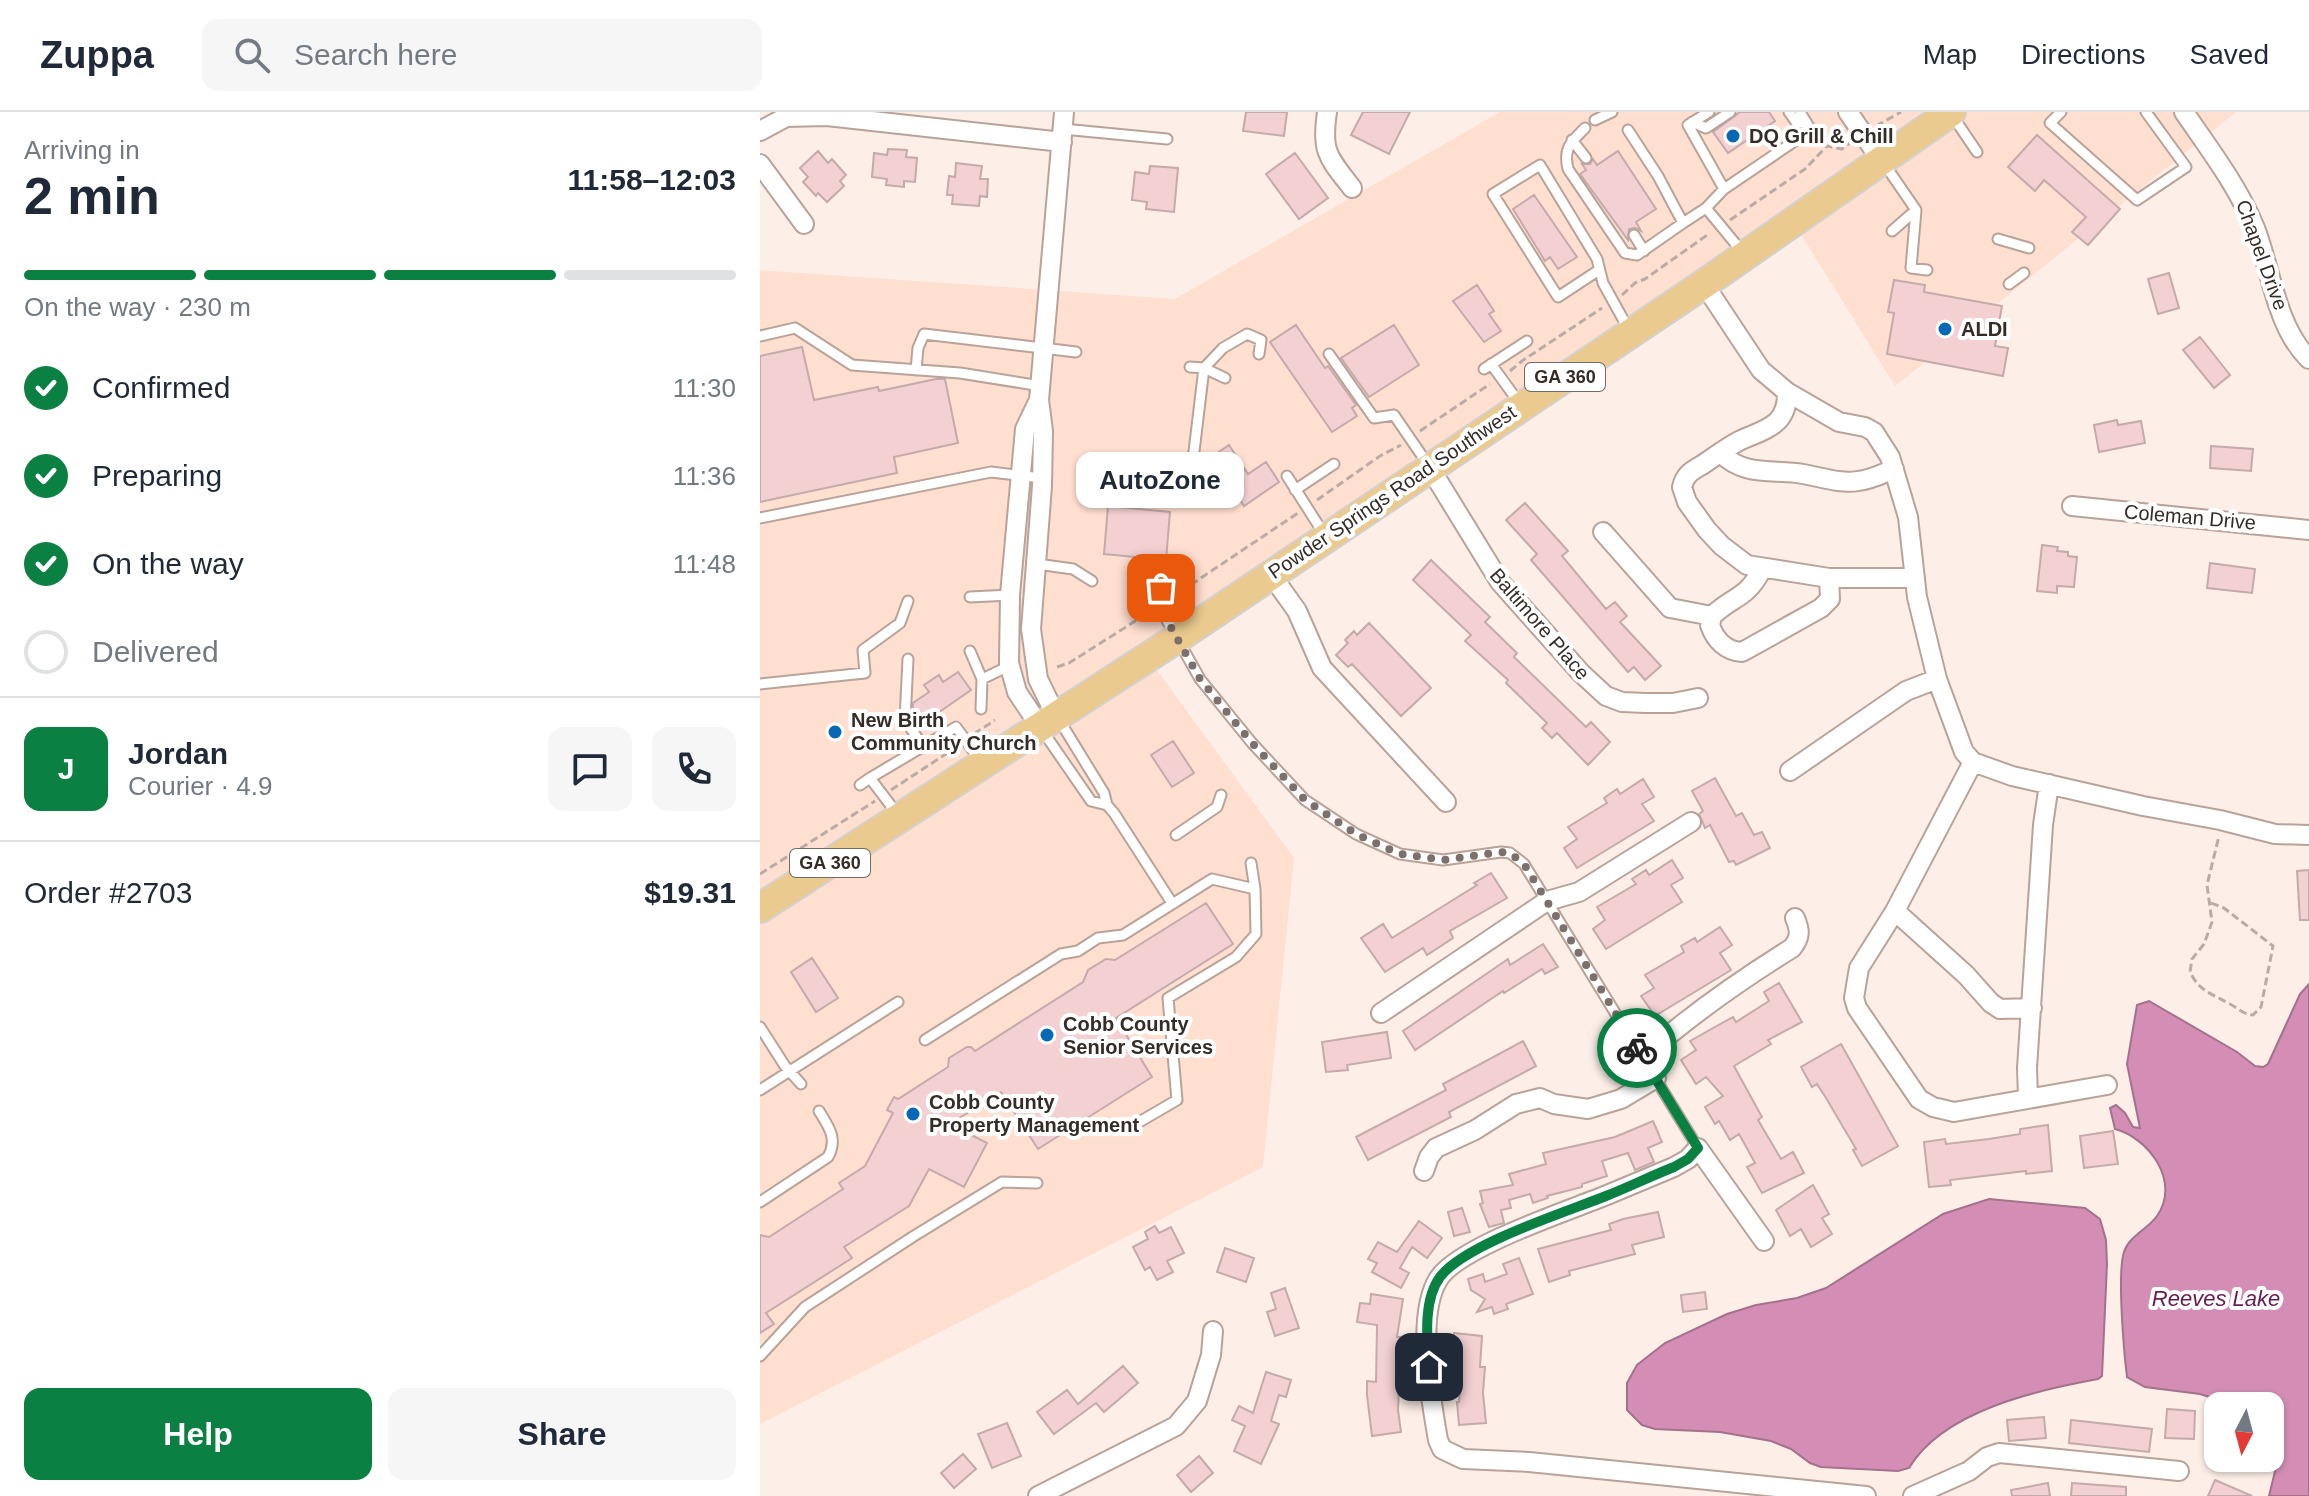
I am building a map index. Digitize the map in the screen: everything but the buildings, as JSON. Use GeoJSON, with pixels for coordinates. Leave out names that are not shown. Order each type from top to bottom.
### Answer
{"type":"FeatureCollection","features":[{"type":"Feature","properties":{"kind":"main road","name":"Powder Springs Road Southwest"},"geometry":{"type":"LineString","coordinates":[[1049,723],[1704,284],[1950,112]]}},
{"type":"Feature","properties":{"kind":"main road","name":"GA 360"},"geometry":{"type":"LineString","coordinates":[[760,908],[1049,723]]}},
{"type":"Feature","properties":{"kind":"street"},"geometry":{"type":"LineString","coordinates":[[1327,112],[1323,140],[1333,162],[1352,188]]}},
{"type":"Feature","properties":{"kind":"street"},"geometry":{"type":"LineString","coordinates":[[1848,112],[1881,160]]}},
{"type":"Feature","properties":{"kind":"street","name":"Chapel Drive"},"geometry":{"type":"LineString","coordinates":[[2184,112],[2237,187],[2256,232],[2272,288],[2295,342],[2309,359]]}},
{"type":"Feature","properties":{"kind":"street"},"geometry":{"type":"LineString","coordinates":[[760,131],[786,117],[827,116],[1063,128],[1040,393],[1042,478],[1031,629],[1034,663],[1049,723]]}},
{"type":"Feature","properties":{"kind":"street"},"geometry":{"type":"LineString","coordinates":[[760,164],[804,224]]}},
{"type":"Feature","properties":{"kind":"street"},"geometry":{"type":"LineString","coordinates":[[1704,284],[1761,370],[1776,385],[1839,422],[1874,432],[1890,457],[1908,517],[1915,578],[1937,679],[1964,752],[1973,762],[2012,776],[2143,806],[2275,834],[2309,835]]}},
{"type":"Feature","properties":{"kind":"street"},"geometry":{"type":"LineString","coordinates":[[1787,392],[1786,410],[1773,426],[1686,475],[1682,487],[1687,502],[1722,546],[1740,561],[1762,569],[1829,578],[1915,578]]}},
{"type":"Feature","properties":{"kind":"street"},"geometry":{"type":"LineString","coordinates":[[1040,393],[1025,429],[1008,635],[1009,666],[1020,698],[1049,723]]}},
{"type":"Feature","properties":{"kind":"street"},"geometry":{"type":"LineString","coordinates":[[1721,453],[1735,464],[1760,472],[1803,474],[1851,482],[1863,481],[1894,469]]}},
{"type":"Feature","properties":{"kind":"street","name":"Baltimore Place"},"geometry":{"type":"LineString","coordinates":[[1430,468],[1500,582],[1581,673],[1606,696],[1622,702],[1646,703],[1673,703],[1698,698]]}},
{"type":"Feature","properties":{"kind":"street","name":"Coleman Drive"},"geometry":{"type":"LineString","coordinates":[[2072,506],[2309,530]]}},
{"type":"Feature","properties":{"kind":"street"},"geometry":{"type":"LineString","coordinates":[[1603,532],[1670,608],[1712,616]]}},
{"type":"Feature","properties":{"kind":"street"},"geometry":{"type":"LineString","coordinates":[[1762,569],[1745,594],[1712,616],[1710,625],[1718,641],[1727,648],[1742,652],[1821,608],[1830,599],[1829,578]]}},
{"type":"Feature","properties":{"kind":"street"},"geometry":{"type":"LineString","coordinates":[[1270,573],[1297,611],[1322,668],[1446,802]]}},
{"type":"Feature","properties":{"kind":"street"},"geometry":{"type":"LineString","coordinates":[[1790,771],[1906,691],[1937,679]]}},
{"type":"Feature","properties":{"kind":"street"},"geometry":{"type":"LineString","coordinates":[[1973,762],[1895,911],[1859,968],[1854,998],[1862,1019],[1919,1099],[1943,1111],[1954,1112],[2107,1085]]}},
{"type":"Feature","properties":{"kind":"street"},"geometry":{"type":"LineString","coordinates":[[2028,1099],[2027,1068],[2043,825],[2049,784]]}},
{"type":"Feature","properties":{"kind":"street"},"geometry":{"type":"LineString","coordinates":[[1381,1013],[1547,901],[1579,892],[1691,822]]}},
{"type":"Feature","properties":{"kind":"street"},"geometry":{"type":"LineString","coordinates":[[1895,911],[1966,975],[1991,1003],[2000,1009],[2032,1008]]}},
{"type":"Feature","properties":{"kind":"street"},"geometry":{"type":"LineString","coordinates":[[1643,1057],[1672,1030],[1792,948],[1798,941],[1800,929],[1795,918]]}},
{"type":"Feature","properties":{"kind":"street"},"geometry":{"type":"LineString","coordinates":[[1424,1171],[1436,1148],[1475,1130],[1516,1104],[1540,1098],[1554,1104],[1588,1109],[1621,1099],[1656,1078]]}},
{"type":"Feature","properties":{"kind":"street"},"geometry":{"type":"LineString","coordinates":[[1764,1241],[1698,1148],[1688,1159],[1674,1167],[1553,1215],[1477,1249],[1458,1261],[1440,1277],[1433,1291],[1427,1338],[1433,1411],[1442,1449],[1463,1459],[1529,1462],[1866,1496]]}},
{"type":"Feature","properties":{"kind":"street"},"geometry":{"type":"LineString","coordinates":[[1038,1496],[1176,1426],[1197,1401],[1211,1355],[1213,1331]]}},
{"type":"Feature","properties":{"kind":"street"},"geometry":{"type":"LineString","coordinates":[[1913,1496],[1969,1471],[1987,1457],[1999,1453],[2179,1471]]}},
{"type":"Feature","properties":{"kind":"lane"},"geometry":{"type":"LineString","coordinates":[[1595,120],[1612,112]]}},
{"type":"Feature","properties":{"kind":"lane"},"geometry":{"type":"LineString","coordinates":[[1709,112],[1688,125],[1724,189]]}},
{"type":"Feature","properties":{"kind":"lane"},"geometry":{"type":"LineString","coordinates":[[1692,122],[1706,128],[1730,112]]}},
{"type":"Feature","properties":{"kind":"lane"},"geometry":{"type":"LineString","coordinates":[[1789,112],[1796,122],[1807,124]]}},
{"type":"Feature","properties":{"kind":"lane"},"geometry":{"type":"LineString","coordinates":[[1585,128],[1572,140],[1565,155],[1568,169],[1625,253],[1637,255],[1706,208],[1724,189],[1811,130],[1800,112]]}},
{"type":"Feature","properties":{"kind":"lane"},"geometry":{"type":"LineString","coordinates":[[1950,112],[1977,152]]}},
{"type":"Feature","properties":{"kind":"lane"},"geometry":{"type":"LineString","coordinates":[[2061,112],[2050,123],[2137,200],[2186,167],[2146,112]]}},
{"type":"Feature","properties":{"kind":"lane"},"geometry":{"type":"LineString","coordinates":[[1063,128],[1167,139]]}},
{"type":"Feature","properties":{"kind":"lane"},"geometry":{"type":"LineString","coordinates":[[1628,130],[1658,176],[1683,223]]}},
{"type":"Feature","properties":{"kind":"lane"},"geometry":{"type":"LineString","coordinates":[[1572,140],[1586,158]]}},
{"type":"Feature","properties":{"kind":"lane"},"geometry":{"type":"LineString","coordinates":[[1881,160],[1916,210],[1911,268],[1927,270]]}},
{"type":"Feature","properties":{"kind":"lane"},"geometry":{"type":"LineString","coordinates":[[1599,270],[1558,297],[1545,281],[1493,194],[1540,165],[1597,259],[1613,301],[1631,333]]}},
{"type":"Feature","properties":{"kind":"lane"},"geometry":{"type":"LineString","coordinates":[[1706,208],[1745,255]]}},
{"type":"Feature","properties":{"kind":"lane"},"geometry":{"type":"LineString","coordinates":[[1892,231],[1916,210]]}},
{"type":"Feature","properties":{"kind":"lane"},"geometry":{"type":"LineString","coordinates":[[1634,235],[1644,251]]}},
{"type":"Feature","properties":{"kind":"lane"},"geometry":{"type":"LineString","coordinates":[[1998,239],[2029,248]]}},
{"type":"Feature","properties":{"kind":"lane"},"geometry":{"type":"LineString","coordinates":[[2009,284],[2024,273]]}},
{"type":"Feature","properties":{"kind":"lane"},"geometry":{"type":"LineString","coordinates":[[760,336],[795,328],[852,365],[960,373],[1040,393]]}},
{"type":"Feature","properties":{"kind":"lane"},"geometry":{"type":"LineString","coordinates":[[916,370],[918,348],[924,334],[1076,352]]}},
{"type":"Feature","properties":{"kind":"lane"},"geometry":{"type":"LineString","coordinates":[[1192,468],[1204,368],[1223,348],[1247,334],[1261,340],[1259,354]]}},
{"type":"Feature","properties":{"kind":"lane"},"geometry":{"type":"LineString","coordinates":[[1521,407],[1501,377],[1488,366],[1527,341]]}},
{"type":"Feature","properties":{"kind":"lane"},"geometry":{"type":"LineString","coordinates":[[1329,354],[1374,418],[1394,415],[1430,468]]}},
{"type":"Feature","properties":{"kind":"lane"},"geometry":{"type":"LineString","coordinates":[[1190,367],[1204,368],[1225,378]]}},
{"type":"Feature","properties":{"kind":"lane"},"geometry":{"type":"LineString","coordinates":[[1295,490],[1334,464]]}},
{"type":"Feature","properties":{"kind":"lane"},"geometry":{"type":"LineString","coordinates":[[760,518],[991,472],[1042,478]]}},
{"type":"Feature","properties":{"kind":"lane"},"geometry":{"type":"LineString","coordinates":[[1287,476],[1326,537]]}},
{"type":"Feature","properties":{"kind":"lane"},"geometry":{"type":"LineString","coordinates":[[1037,564],[1073,569],[1092,581]]}},
{"type":"Feature","properties":{"kind":"lane"},"geometry":{"type":"LineString","coordinates":[[1161,588],[1159,606],[1200,679],[1284,780],[1328,817],[1378,846],[1419,858],[1443,860],[1510,853],[1524,864],[1698,1148]]}},
{"type":"Feature","properties":{"kind":"lane"},"geometry":{"type":"LineString","coordinates":[[970,597],[1010,595]]}},
{"type":"Feature","properties":{"kind":"lane"},"geometry":{"type":"LineString","coordinates":[[760,684],[865,673],[863,650],[900,623],[908,601]]}},
{"type":"Feature","properties":{"kind":"lane"},"geometry":{"type":"LineString","coordinates":[[970,651],[982,679],[981,709]]}},
{"type":"Feature","properties":{"kind":"lane"},"geometry":{"type":"LineString","coordinates":[[908,659],[905,720],[923,746]]}},
{"type":"Feature","properties":{"kind":"lane"},"geometry":{"type":"LineString","coordinates":[[982,679],[1009,666]]}},
{"type":"Feature","properties":{"kind":"lane"},"geometry":{"type":"LineString","coordinates":[[1049,723],[1091,801],[1107,805]]}},
{"type":"Feature","properties":{"kind":"lane"},"geometry":{"type":"LineString","coordinates":[[1049,723],[1103,789],[1107,805],[1172,903]]}},
{"type":"Feature","properties":{"kind":"lane"},"geometry":{"type":"LineString","coordinates":[[860,785],[956,727],[983,764]]}},
{"type":"Feature","properties":{"kind":"lane"},"geometry":{"type":"LineString","coordinates":[[870,778],[900,818]]}},
{"type":"Feature","properties":{"kind":"lane"},"geometry":{"type":"LineString","coordinates":[[1176,835],[1217,807],[1221,795]]}},
{"type":"Feature","properties":{"kind":"lane"},"geometry":{"type":"LineString","coordinates":[[1141,1121],[1177,1100],[1168,998],[1236,957],[1256,934],[1251,863]]}},
{"type":"Feature","properties":{"kind":"lane"},"geometry":{"type":"LineString","coordinates":[[925,1040],[1061,954],[1078,951],[1098,938],[1123,935],[1212,879],[1255,889]]}},
{"type":"Feature","properties":{"kind":"lane"},"geometry":{"type":"LineString","coordinates":[[760,1090],[898,1002]]}},
{"type":"Feature","properties":{"kind":"lane"},"geometry":{"type":"LineString","coordinates":[[760,1027],[801,1084]]}},
{"type":"Feature","properties":{"kind":"lane"},"geometry":{"type":"LineString","coordinates":[[760,1202],[818,1165],[831,1153],[833,1134],[819,1111]]}},
{"type":"Feature","properties":{"kind":"lane"},"geometry":{"type":"LineString","coordinates":[[760,1356],[805,1307],[914,1236],[1002,1182],[1037,1183]]}},
{"type":"Feature","properties":{"kind":"path"},"geometry":{"type":"LineString","coordinates":[[1057,667],[1069,663],[1159,606],[1410,439],[1805,169],[1827,146],[1842,149],[1901,112]]}},
{"type":"Feature","properties":{"kind":"path"},"geometry":{"type":"LineString","coordinates":[[2211,903],[2224,908],[2273,946],[2261,1007],[2253,1015],[2245,1014],[2232,1004],[2207,993],[2197,986],[2190,972],[2192,959],[2204,944],[2212,922],[2207,885],[2223,821]]}},
{"type":"Feature","properties":{"kind":"shaded area"},"geometry":{"type":"Polygon","coordinates":[[[1500,112],[2236,112],[1895,386],[1789,215],[1140,647],[1294,858],[1263,1167],[760,1424],[760,270],[1175,299],[1500,112]]]}},
{"type":"Feature","properties":{"kind":"water","name":"Reeves Lake"},"geometry":{"type":"Polygon","coordinates":[[[2309,984],[2309,1496],[2269,1496],[2275,1472],[2284,1472],[2284,1392],[2204,1392],[2204,1395],[2145,1387],[2127,1377],[2121,1294],[2124,1252],[2130,1241],[2157,1216],[2165,1189],[2158,1163],[2139,1142],[2115,1129],[2110,1108],[2116,1105],[2133,1127],[2140,1128],[2127,1064],[2137,1005],[2149,1001],[2237,1052],[2255,1066],[2263,1067],[2268,1064],[2300,994],[2309,984]]]}},
{"type":"Feature","properties":{"kind":"water"},"geometry":{"type":"Polygon","coordinates":[[[1989,1199],[2085,1208],[2100,1219],[2106,1240],[2107,1264],[2102,1376],[2098,1379],[1993,1406],[1944,1432],[1924,1448],[1909,1468],[1898,1471],[1821,1467],[1771,1441],[1720,1432],[1655,1429],[1642,1425],[1627,1410],[1627,1383],[1637,1365],[1665,1343],[1727,1314],[1826,1288],[1943,1214],[1989,1199]]]}},
{"type":"Feature","properties":{"kind":"way so far"},"geometry":{"type":"LineString","coordinates":[[1161,588],[1159,606],[1200,679],[1284,780],[1305,800],[1356,834],[1400,854],[1443,860],[1501,852],[1510,853],[1524,864],[1637,1048]]}},
{"type":"Feature","properties":{"kind":"place","name":"DQ Grill & Chill"},"geometry":{"type":"Point","coordinates":[1733,136]}},
{"type":"Feature","properties":{"kind":"place","name":"ALDI"},"geometry":{"type":"Point","coordinates":[1945,329]}},
{"type":"Feature","properties":{"kind":"place","name":"AutoZone"},"geometry":{"type":"Point","coordinates":[1161,588]}},
{"type":"Feature","properties":{"kind":"place","name":"New Birth Community Church"},"geometry":{"type":"Point","coordinates":[835,732]}},
{"type":"Feature","properties":{"kind":"place","name":"Cobb County Senior Services"},"geometry":{"type":"Point","coordinates":[1047,1035]}},
{"type":"Feature","properties":{"kind":"place","name":"Cobb County Property Management"},"geometry":{"type":"Point","coordinates":[913,1114]}},
{"type":"Feature","properties":{"kind":"route"},"geometry":{"type":"LineString","coordinates":[[1429,1367],[1427,1338],[1433,1291],[1450,1267],[1477,1249],[1553,1215],[1674,1167],[1688,1159],[1698,1148],[1637,1048]]}}]}
